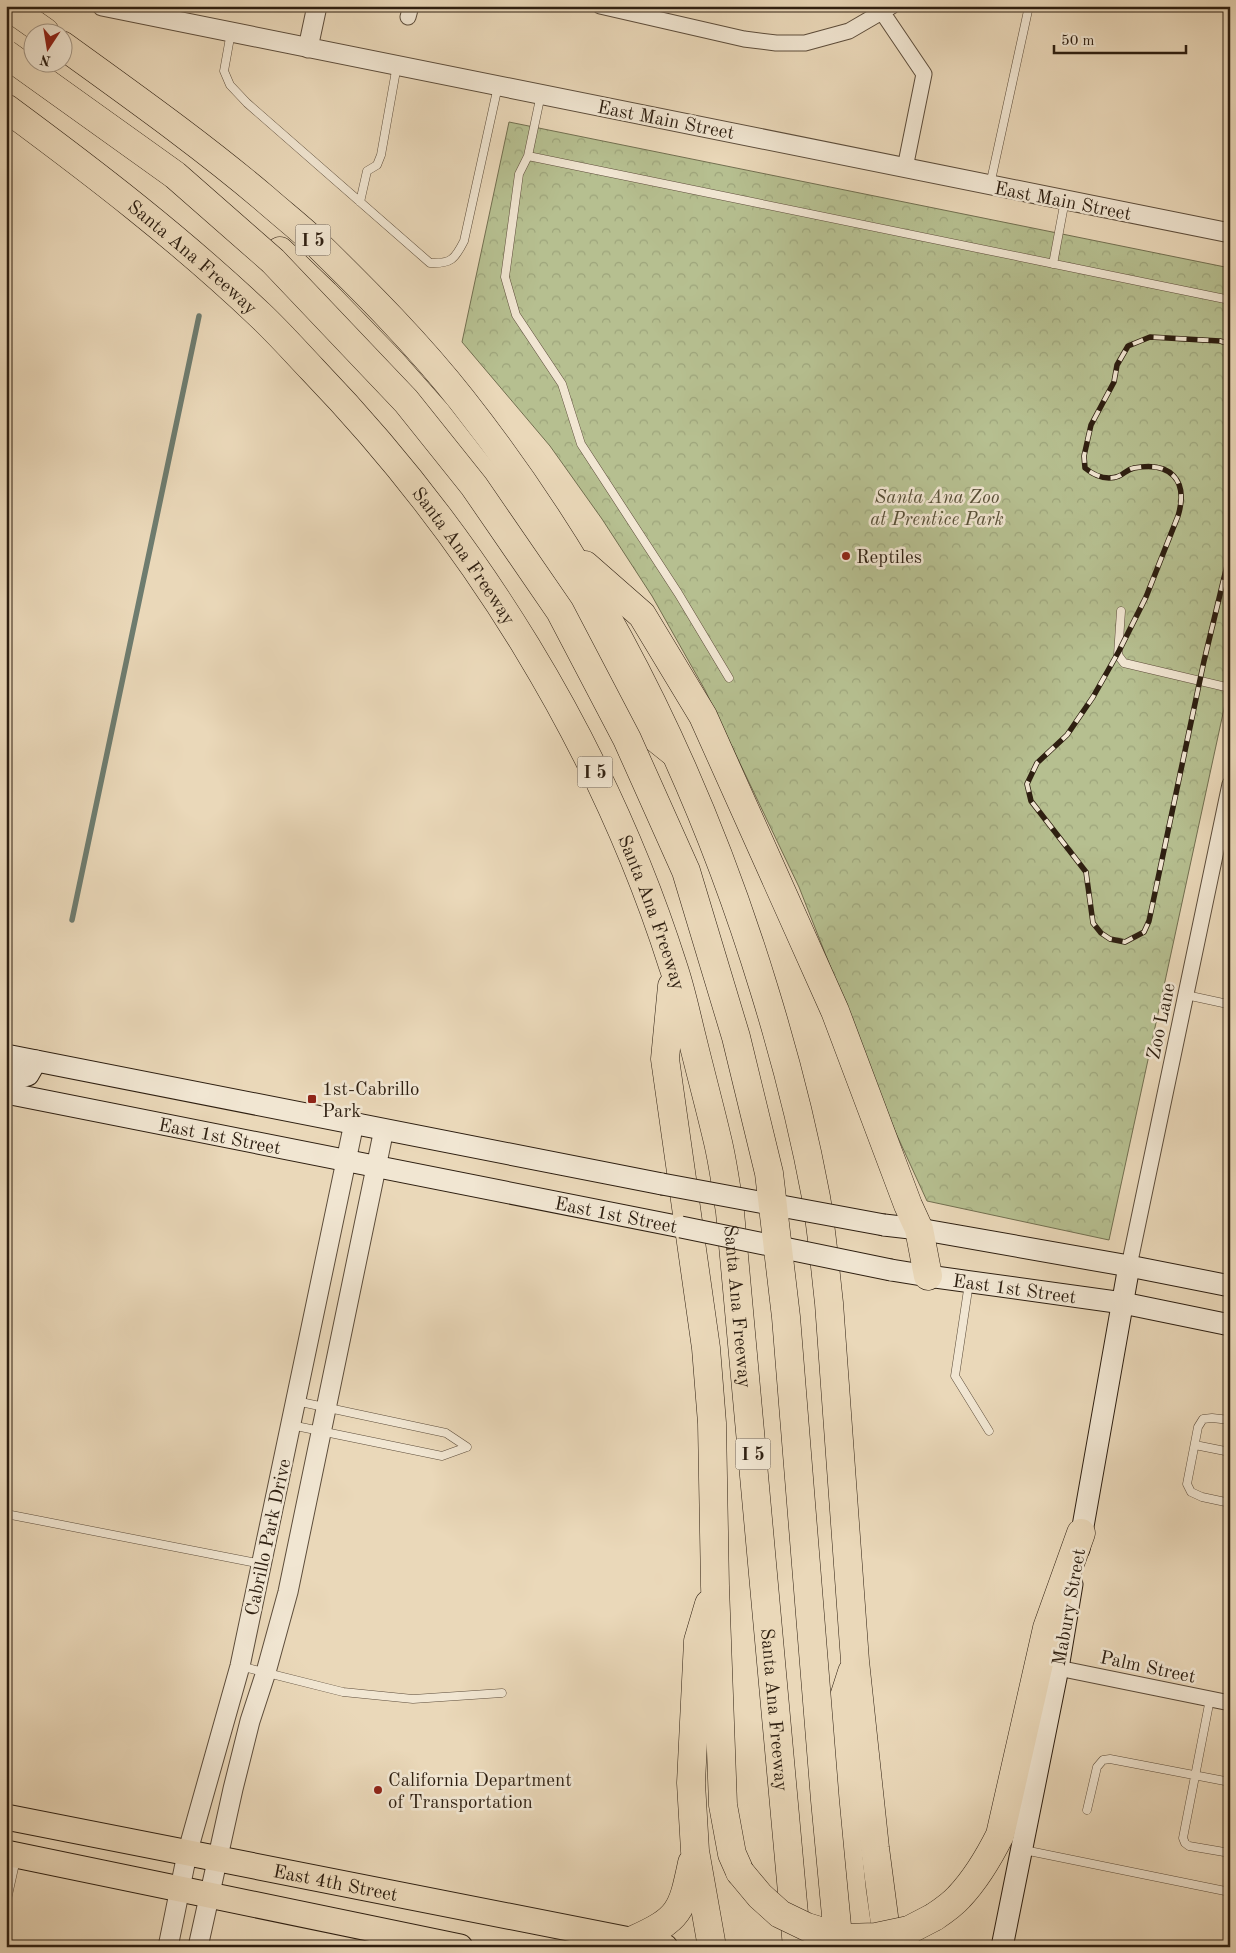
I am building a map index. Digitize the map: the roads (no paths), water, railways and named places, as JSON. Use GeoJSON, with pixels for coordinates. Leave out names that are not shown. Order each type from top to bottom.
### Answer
{"type":"FeatureCollection","features":[{"type":"Feature","properties":{"kind":"highway"},"geometry":{"type":"LineString","coordinates":[[8,6],[30,22]]}},
{"type":"Feature","properties":{"kind":"highway"},"geometry":{"type":"LineString","coordinates":[[6,40],[22,52]]}},
{"type":"Feature","properties":{"kind":"highway","name":"I 5"},"geometry":{"type":"LineString","coordinates":[[72,52],[178,128],[312,240],[388,316],[461,399],[568,551],[621,642],[678,757],[725,869],[756,964],[783,1052],[816,1194],[829,1303],[855,1661],[875,1848],[888,1947]]}},
{"type":"Feature","properties":{"kind":"highway"},"geometry":{"type":"LineString","coordinates":[[6,54],[175,174],[273,261],[406,401],[474,486],[560,611],[628,739],[686,871],[736,1037],[769,1173],[786,1317],[825,1800],[839,1947]]}},
{"type":"Feature","properties":{"kind":"highway"},"geometry":{"type":"LineString","coordinates":[[52,72],[151,144],[245,218],[325,294],[392,363],[437,414],[524,526],[609,663],[642,727],[678,757]]}},
{"type":"Feature","properties":{"kind":"highway"},"geometry":{"type":"LineString","coordinates":[[6,75],[164,190],[264,275],[394,412],[463,498],[544,622],[614,748],[667,868],[723,1040],[752,1176],[771,1314],[806,1791],[820,1947]]}},
{"type":"Feature","properties":{"kind":"highway","name":"Santa Ana Freeway"},"geometry":{"type":"LineString","coordinates":[[6,108],[63,150],[204,262],[263,318],[340,398],[378,442],[443,522],[491,589],[551,690],[598,778],[640,875],[674,967],[718,1140],[730,1212],[797,1947]]}},
{"type":"Feature","properties":{"kind":"highway"},"geometry":{"type":"LineString","coordinates":[[6,116],[63,150]]}},
{"type":"Feature","properties":{"kind":"highway"},"geometry":{"type":"LineString","coordinates":[[568,551],[642,615],[703,716],[835,1011],[908,1205],[919,1229],[928,1276]]}},
{"type":"Feature","properties":{"kind":"highway"},"geometry":{"type":"LineString","coordinates":[[674,967],[665,1059],[706,1348],[712,1424],[715,1586],[723,1805],[732,1854],[740,1872],[760,1896],[780,1914],[807,1927],[843,1938],[876,1937],[909,1930],[934,1918],[959,1898],[989,1857],[1000,1834],[1046,1628],[1081,1533]]}},
{"type":"Feature","properties":{"kind":"highway"},"geometry":{"type":"LineString","coordinates":[[712,1947],[695,1851],[691,1783],[698,1642],[715,1586]]}},
{"type":"Feature","properties":{"kind":"highway","name":"I 5"},"geometry":{"type":"LineString","coordinates":[[855,1661],[835,1725],[852,1891],[860,1947]]}},
{"type":"Feature","properties":{"kind":"highway"},"geometry":{"type":"LineString","coordinates":[[633,1940],[652,1932],[677,1913],[685,1898],[695,1851]]}},
{"type":"Feature","properties":{"kind":"main road","name":"East 1st Street"},"geometry":{"type":"LineString","coordinates":[[6,1055],[662,1184],[884,1225],[919,1229],[1129,1266],[1230,1286]]}},
{"type":"Feature","properties":{"kind":"main road"},"geometry":{"type":"LineString","coordinates":[[6,1075],[21,1077],[28,1075],[36,1061]]}},
{"type":"Feature","properties":{"kind":"main road","name":"East 1st Street"},"geometry":{"type":"LineString","coordinates":[[6,1093],[891,1270],[1122,1303],[1230,1325]]}},
{"type":"Feature","properties":{"kind":"main road","name":"Mabury Street"},"geometry":{"type":"LineString","coordinates":[[1002,1947],[1058,1668],[1129,1266]]}},
{"type":"Feature","properties":{"kind":"main road","name":"East 4th Street"},"geometry":{"type":"LineString","coordinates":[[6,1817],[664,1947]]}},
{"type":"Feature","properties":{"kind":"main road","name":"East 4th Street"},"geometry":{"type":"LineString","coordinates":[[12,1854],[460,1947]]}},
{"type":"Feature","properties":{"kind":"street","name":"East Main Street"},"geometry":{"type":"LineString","coordinates":[[102,6],[1230,233]]}},
{"type":"Feature","properties":{"kind":"street"},"geometry":{"type":"LineString","coordinates":[[308,48],[317,6]]}},
{"type":"Feature","properties":{"kind":"street"},"geometry":{"type":"LineString","coordinates":[[600,6],[744,39],[776,43],[805,43],[849,31],[884,8],[924,74],[905,168]]}},
{"type":"Feature","properties":{"kind":"street","name":"Zoo Lane"},"geometry":{"type":"LineString","coordinates":[[1129,1266],[1230,784]]}},
{"type":"Feature","properties":{"kind":"street","name":"Cabrillo Park Drive"},"geometry":{"type":"LineString","coordinates":[[168,1947],[187,1854],[240,1666],[354,1123]]}},
{"type":"Feature","properties":{"kind":"street","name":"Cabrillo Park Drive"},"geometry":{"type":"LineString","coordinates":[[198,1947],[216,1860],[250,1721],[266,1672],[288,1592],[384,1129]]}},
{"type":"Feature","properties":{"kind":"street","name":"Palm Street"},"geometry":{"type":"LineString","coordinates":[[1058,1668],[1230,1703]]}},
{"type":"Feature","properties":{"kind":"lane"},"geometry":{"type":"LineString","coordinates":[[990,185],[1028,6]]}},
{"type":"Feature","properties":{"kind":"lane"},"geometry":{"type":"LineString","coordinates":[[231,32],[224,71],[230,85],[246,102],[430,263],[445,264],[457,255],[464,241],[498,86]]}},
{"type":"Feature","properties":{"kind":"lane"},"geometry":{"type":"LineString","coordinates":[[360,202],[367,171],[377,165],[381,155],[396,65]]}},
{"type":"Feature","properties":{"kind":"lane"},"geometry":{"type":"LineString","coordinates":[[541,94],[528,156],[519,174],[506,277],[516,315],[562,384],[581,444],[678,593],[729,678]]}},
{"type":"Feature","properties":{"kind":"lane"},"geometry":{"type":"LineString","coordinates":[[528,156],[1230,300]]}},
{"type":"Feature","properties":{"kind":"lane"},"geometry":{"type":"LineString","coordinates":[[1053,264],[1066,200]]}},
{"type":"Feature","properties":{"kind":"lane"},"geometry":{"type":"LineString","coordinates":[[1121,611],[1118,655],[1124,663],[1230,688]]}},
{"type":"Feature","properties":{"kind":"lane"},"geometry":{"type":"LineString","coordinates":[[1186,995],[1223,1003]]}},
{"type":"Feature","properties":{"kind":"lane"},"geometry":{"type":"LineString","coordinates":[[969,1282],[954,1376],[989,1431]]}},
{"type":"Feature","properties":{"kind":"lane"},"geometry":{"type":"LineString","coordinates":[[290,1425],[442,1456],[467,1447],[446,1433],[295,1401]]}},
{"type":"Feature","properties":{"kind":"lane"},"geometry":{"type":"LineString","coordinates":[[1230,1420],[1203,1418],[1198,1427],[1188,1484],[1192,1492],[1202,1497],[1230,1503]]}},
{"type":"Feature","properties":{"kind":"lane"},"geometry":{"type":"LineString","coordinates":[[1195,1446],[1230,1452]]}},
{"type":"Feature","properties":{"kind":"lane"},"geometry":{"type":"LineString","coordinates":[[6,1514],[262,1564]]}},
{"type":"Feature","properties":{"kind":"lane"},"geometry":{"type":"LineString","coordinates":[[240,1666],[343,1692],[378,1696],[413,1699],[502,1693]]}},
{"type":"Feature","properties":{"kind":"lane"},"geometry":{"type":"LineString","coordinates":[[1210,1699],[1183,1838],[1189,1846],[1230,1853]]}},
{"type":"Feature","properties":{"kind":"lane"},"geometry":{"type":"LineString","coordinates":[[1087,1810],[1097,1767],[1102,1760],[1110,1759],[1230,1782]]}},
{"type":"Feature","properties":{"kind":"lane"},"geometry":{"type":"LineString","coordinates":[[1022,1849],[1230,1892]]}},
{"type":"Feature","properties":{"kind":"lane"},"geometry":{"type":"LineString","coordinates":[[6,1904],[12,1854]]}},
{"type":"Feature","properties":{"kind":"waterway"},"geometry":{"type":"LineString","coordinates":[[72,920],[199,316]]}},
{"type":"Feature","properties":{"kind":"railway"},"geometry":{"type":"LineString","coordinates":[[1230,344],[1220,341],[1150,337],[1128,346],[1117,365],[1114,382],[1091,425],[1084,456],[1085,468],[1096,475],[1106,478],[1117,477],[1134,468],[1158,467],[1174,476],[1181,492],[1178,516],[1146,597],[1119,651],[1093,697],[1067,735],[1037,763],[1027,784],[1031,801],[1086,872],[1093,923],[1101,933],[1110,939],[1125,942],[1144,932],[1149,921],[1204,661],[1230,553]]}},
{"type":"Feature","properties":{"kind":"place","name":"Reptiles"},"geometry":{"type":"Point","coordinates":[846,556]}},
{"type":"Feature","properties":{"kind":"place","name":"1st-Cabrillo Park"},"geometry":{"type":"Point","coordinates":[312,1099]}},
{"type":"Feature","properties":{"kind":"place","name":"California Department of Transportation"},"geometry":{"type":"Point","coordinates":[378,1790]}},
{"type":"Feature","properties":{"kind":"park label","name":"Santa Ana Zoo at Prentice Park"},"geometry":{"type":"Point","coordinates":[937,507]}}]}
